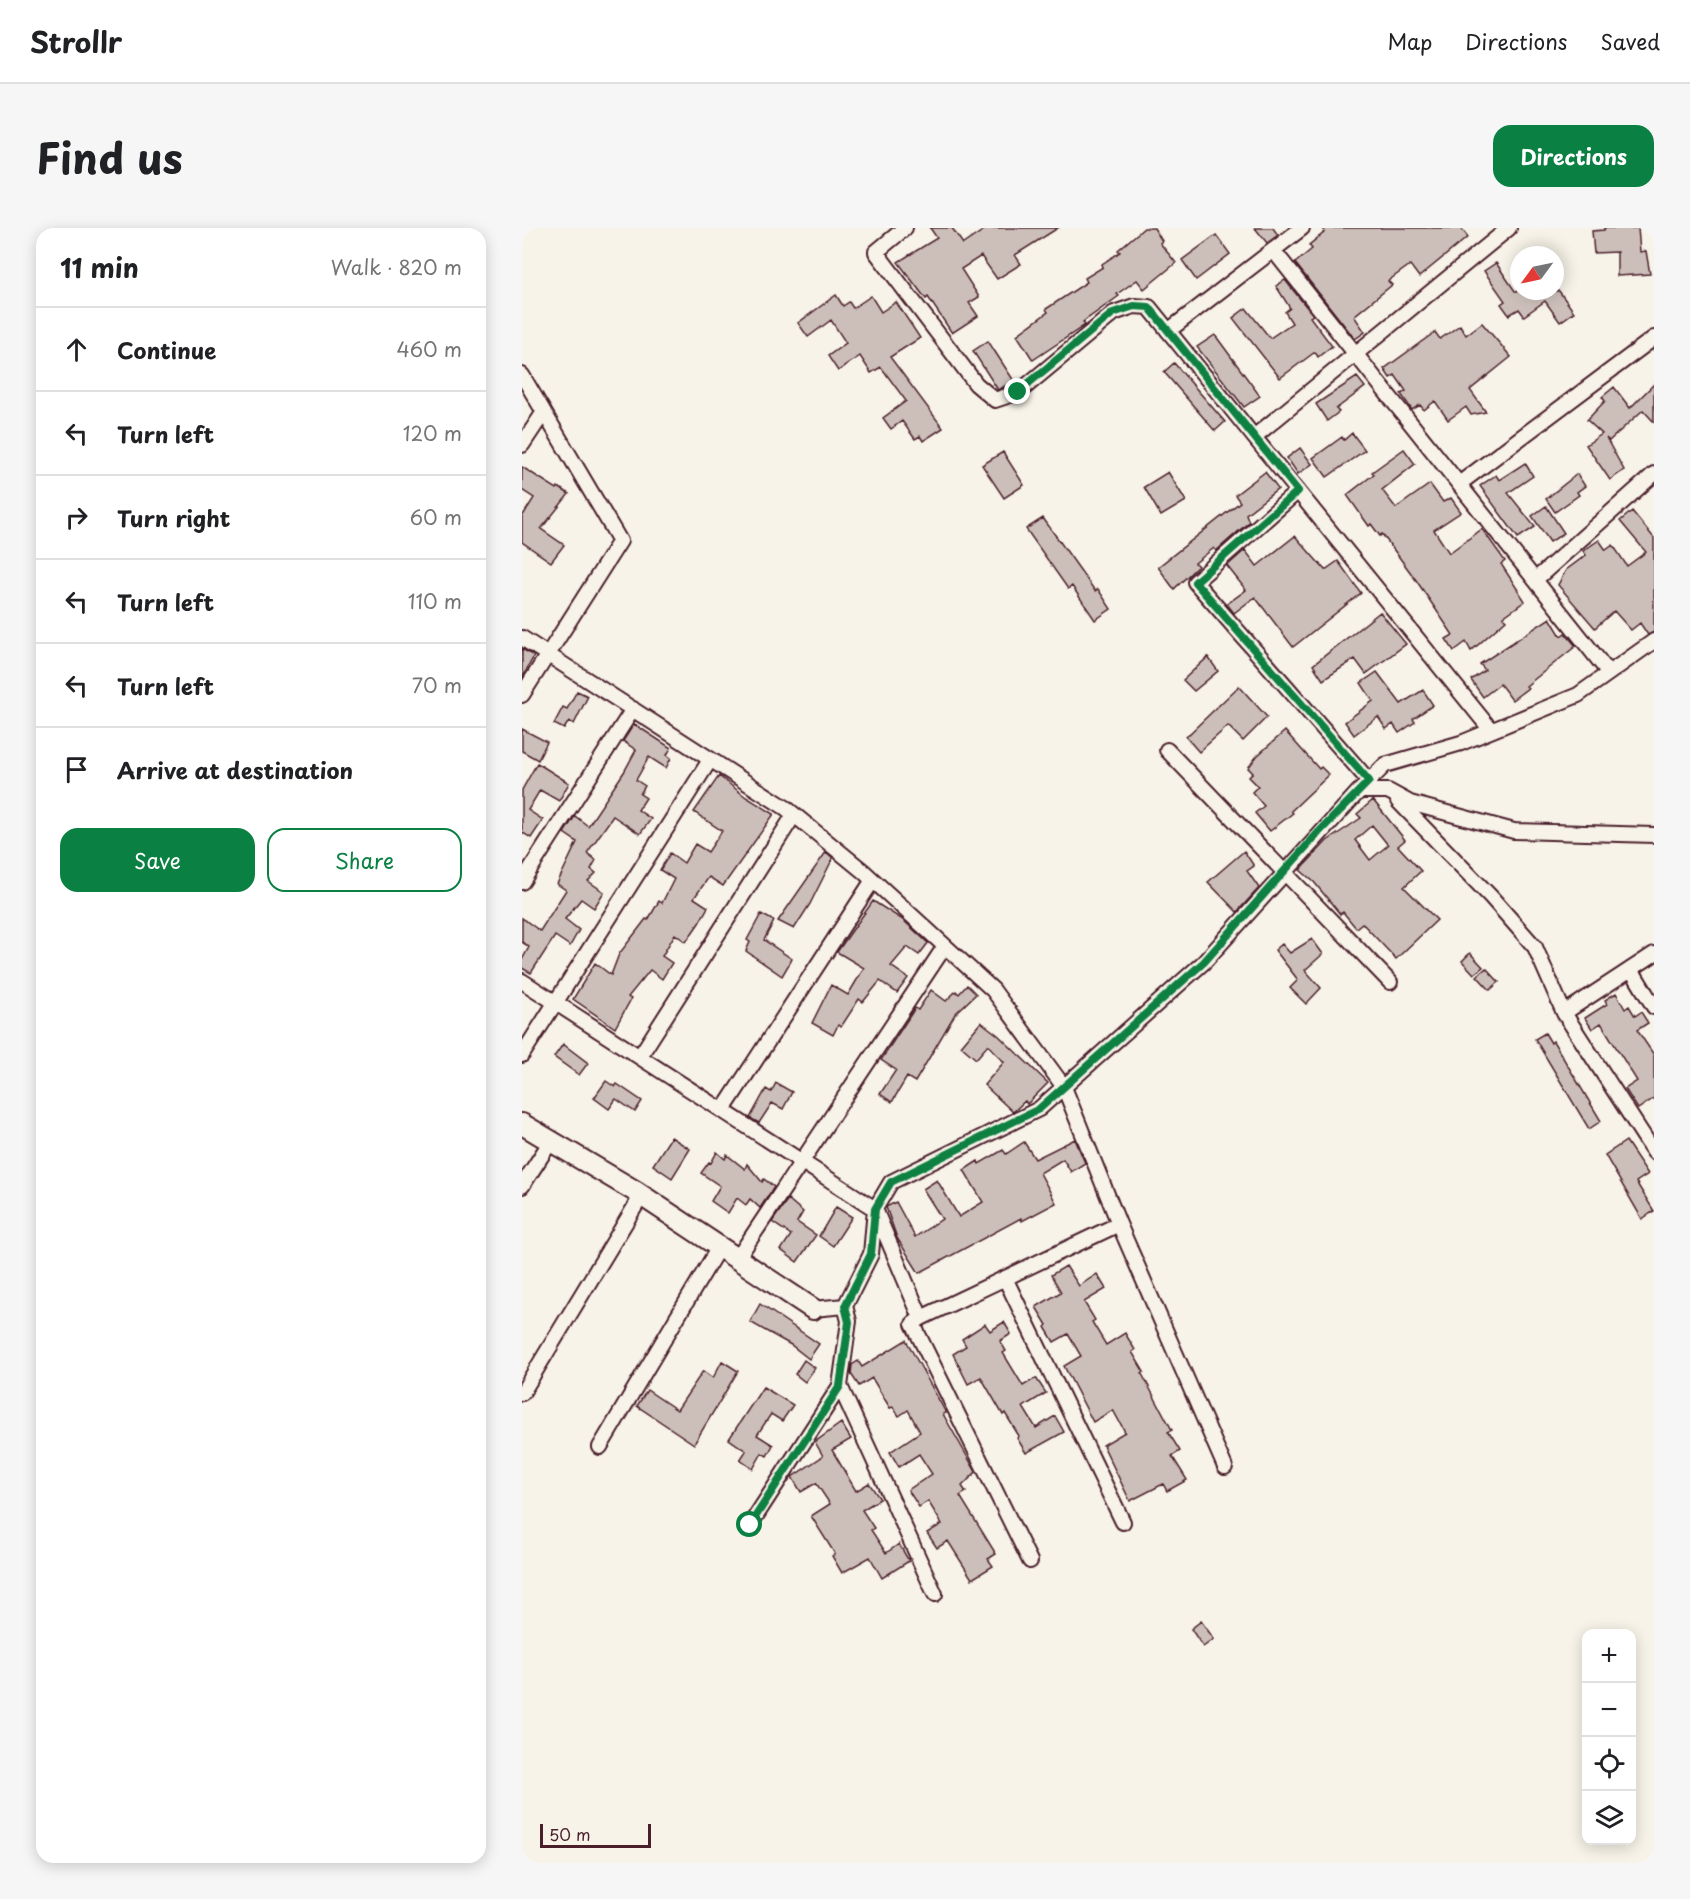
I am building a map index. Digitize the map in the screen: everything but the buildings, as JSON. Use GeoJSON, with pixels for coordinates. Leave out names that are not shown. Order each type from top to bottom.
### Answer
{"type":"FeatureCollection","features":[{"type":"Feature","properties":{"kind":"street"},"geometry":{"type":"LineString","coordinates":[[905,228],[876,252],[976,384],[995,400],[1018,392],[1113,313],[1134,306],[1149,307],[1491,730]]}},
{"type":"Feature","properties":{"kind":"street"},"geometry":{"type":"LineString","coordinates":[[1168,331],[1302,228]]}},
{"type":"Feature","properties":{"kind":"street"},"geometry":{"type":"LineString","coordinates":[[1254,437],[1509,228]]}},
{"type":"Feature","properties":{"kind":"street"},"geometry":{"type":"LineString","coordinates":[[1273,250],[1609,673]]}},
{"type":"Feature","properties":{"kind":"street"},"geometry":{"type":"LineString","coordinates":[[1459,484],[1654,338]]}},
{"type":"Feature","properties":{"kind":"street"},"geometry":{"type":"LineString","coordinates":[[522,375],[621,541],[522,695]]}},
{"type":"Feature","properties":{"kind":"street"},"geometry":{"type":"LineString","coordinates":[[522,445],[544,412]]}},
{"type":"Feature","properties":{"kind":"street"},"geometry":{"type":"LineString","coordinates":[[1535,580],[1654,474]]}},
{"type":"Feature","properties":{"kind":"street"},"geometry":{"type":"LineString","coordinates":[[1298,491],[1195,582],[1364,786],[1388,791],[1410,803],[1514,831],[1654,835]]}},
{"type":"Feature","properties":{"kind":"street"},"geometry":{"type":"LineString","coordinates":[[522,638],[794,815],[873,880],[993,990],[1064,1087],[1119,1224],[1225,1467]]}},
{"type":"Feature","properties":{"kind":"street"},"geometry":{"type":"LineString","coordinates":[[750,1525],[840,1386],[849,1322],[845,1306],[871,1254],[875,1209],[891,1182],[1039,1109],[1204,962],[1284,872],[1385,765],[1461,743],[1578,694],[1654,642]]}},
{"type":"Feature","properties":{"kind":"street"},"geometry":{"type":"LineString","coordinates":[[522,882],[633,709]]}},
{"type":"Feature","properties":{"kind":"street"},"geometry":{"type":"LineString","coordinates":[[1167,750],[1390,982]]}},
{"type":"Feature","properties":{"kind":"street"},"geometry":{"type":"LineString","coordinates":[[522,1055],[710,760]]}},
{"type":"Feature","properties":{"kind":"street"},"geometry":{"type":"LineString","coordinates":[[1388,791],[1491,897],[1535,947],[1564,1013],[1654,1152]]}},
{"type":"Feature","properties":{"kind":"street"},"geometry":{"type":"LineString","coordinates":[[640,1056],[794,815]]}},
{"type":"Feature","properties":{"kind":"street"},"geometry":{"type":"LineString","coordinates":[[723,1110],[873,880]]}},
{"type":"Feature","properties":{"kind":"street"},"geometry":{"type":"LineString","coordinates":[[737,1259],[945,946]]}},
{"type":"Feature","properties":{"kind":"street"},"geometry":{"type":"LineString","coordinates":[[1564,1013],[1654,954]]}},
{"type":"Feature","properties":{"kind":"street"},"geometry":{"type":"LineString","coordinates":[[1631,969],[1654,1007]]}},
{"type":"Feature","properties":{"kind":"street"},"geometry":{"type":"LineString","coordinates":[[522,981],[875,1209],[921,1318]]}},
{"type":"Feature","properties":{"kind":"street"},"geometry":{"type":"LineString","coordinates":[[522,1124],[642,1195],[813,1309],[845,1306]]}},
{"type":"Feature","properties":{"kind":"street"},"geometry":{"type":"LineString","coordinates":[[522,1186],[551,1141]]}},
{"type":"Feature","properties":{"kind":"street"},"geometry":{"type":"LineString","coordinates":[[522,1393],[642,1195]]}},
{"type":"Feature","properties":{"kind":"street"},"geometry":{"type":"LineString","coordinates":[[1030,1561],[913,1324],[921,1318],[1119,1224]]}},
{"type":"Feature","properties":{"kind":"street"},"geometry":{"type":"LineString","coordinates":[[600,1447],[719,1247]]}},
{"type":"Feature","properties":{"kind":"street"},"geometry":{"type":"LineString","coordinates":[[1005,1278],[1123,1522]]}},
{"type":"Feature","properties":{"kind":"street"},"geometry":{"type":"LineString","coordinates":[[840,1386],[935,1594]]}},
{"type":"Feature","properties":{"kind":"route"},"geometry":{"type":"LineString","coordinates":[[750,1525],[840,1386],[849,1322],[845,1306],[871,1254],[875,1209],[891,1182],[1039,1109],[1204,962],[1319,832],[1369,781],[1195,582],[1298,491],[1149,307],[1134,306],[1113,313],[1018,392]]}}]}
